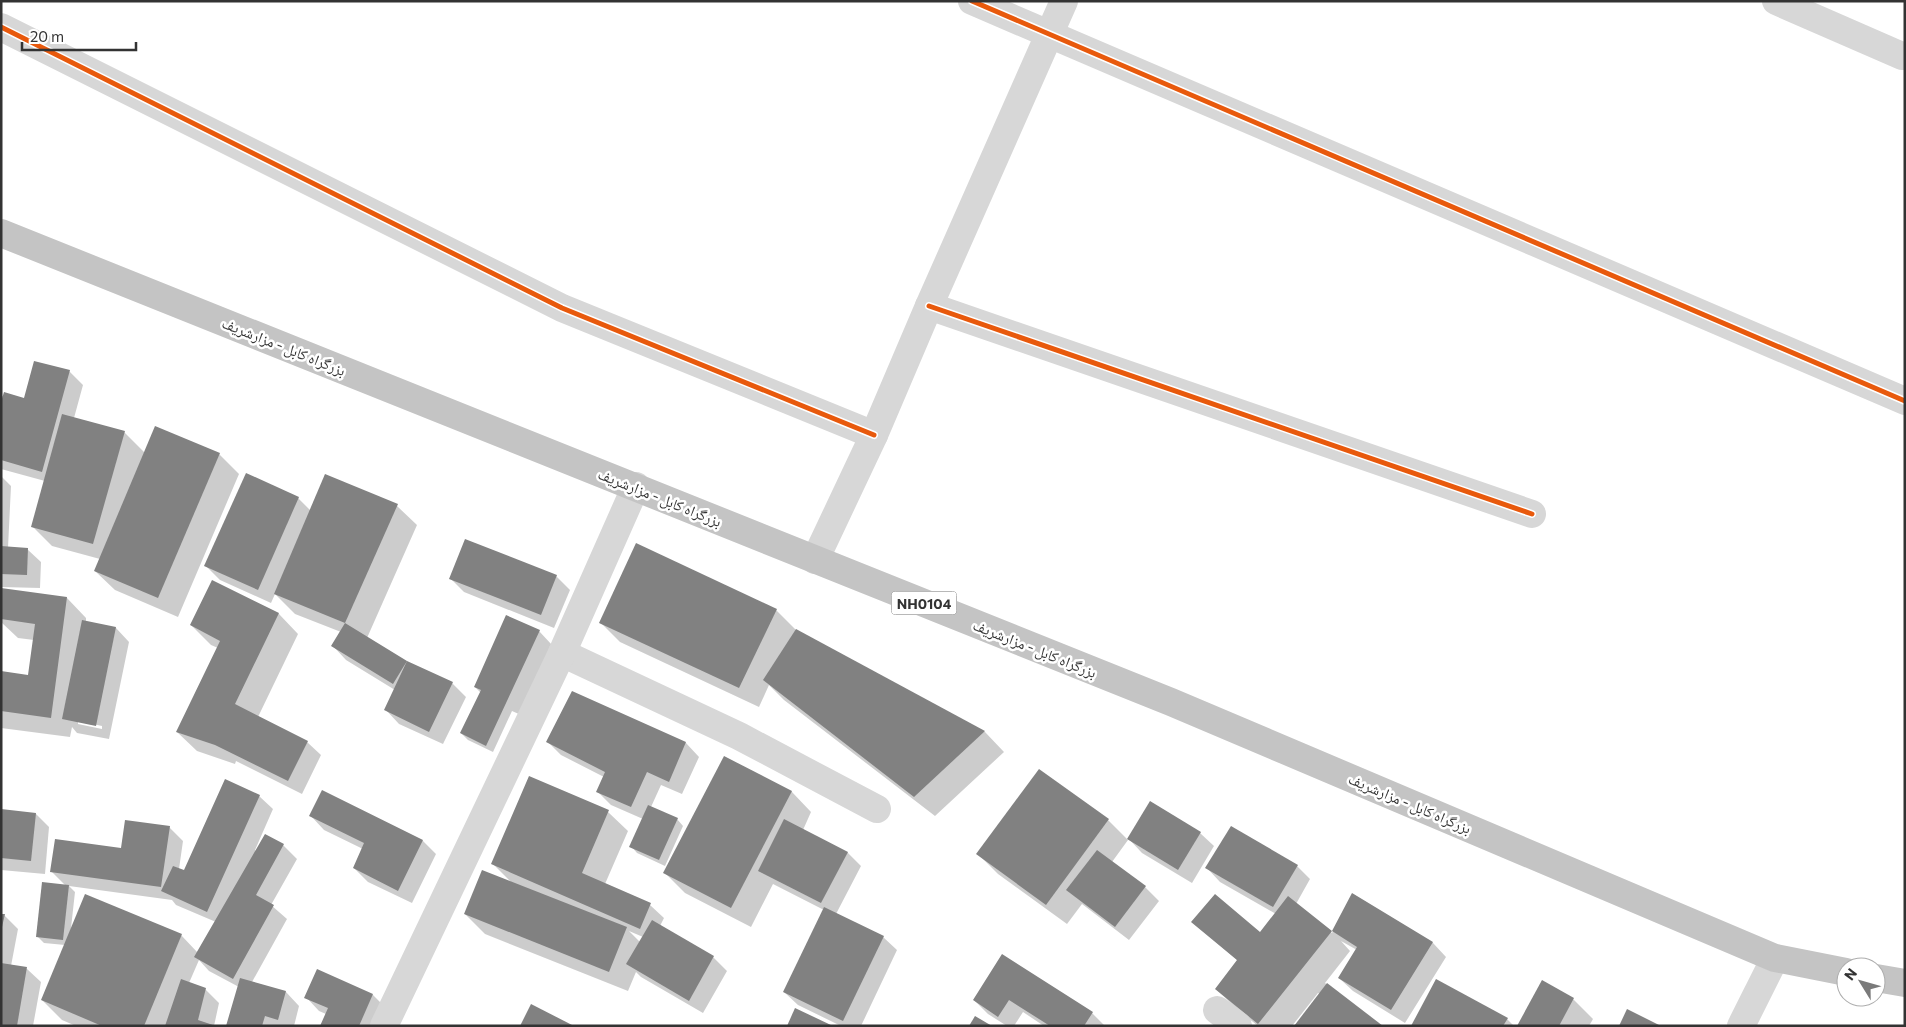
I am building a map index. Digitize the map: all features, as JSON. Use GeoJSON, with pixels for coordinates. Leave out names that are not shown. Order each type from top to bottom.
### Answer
{"type":"FeatureCollection","features":[{"type":"Feature","properties":{"kind":"highway","name":"بزرگراه کابل - مزارشریف"},"geometry":{"type":"LineString","coordinates":[[1,233],[1171,702],[1775,958],[1836,970]]}},
{"type":"Feature","properties":{"kind":"highway"},"geometry":{"type":"LineString","coordinates":[[1886,980],[1905,983]]}},
{"type":"Feature","properties":{"kind":"street"},"geometry":{"type":"LineString","coordinates":[[972,1],[1905,401]]}},
{"type":"Feature","properties":{"kind":"street"},"geometry":{"type":"LineString","coordinates":[[815,560],[874,435],[1064,1]]}},
{"type":"Feature","properties":{"kind":"street"},"geometry":{"type":"LineString","coordinates":[[1776,1],[1902,56]]}},
{"type":"Feature","properties":{"kind":"street"},"geometry":{"type":"LineString","coordinates":[[1,28],[562,308],[874,435]]}},
{"type":"Feature","properties":{"kind":"street"},"geometry":{"type":"LineString","coordinates":[[929,306],[1532,514]]}},
{"type":"Feature","properties":{"kind":"street"},"geometry":{"type":"LineString","coordinates":[[384,1026],[562,653],[636,486]]}},
{"type":"Feature","properties":{"kind":"street"},"geometry":{"type":"LineString","coordinates":[[562,653],[739,736],[876,809]]}},
{"type":"Feature","properties":{"kind":"street"},"geometry":{"type":"LineString","coordinates":[[1741,1026],[1775,958]]}},
{"type":"Feature","properties":{"kind":"building"},"geometry":{"type":"Polygon","coordinates":[[[34,361],[70,370],[42,472],[1,460],[1,402],[4,392],[24,398],[34,361]]]}},
{"type":"Feature","properties":{"kind":"building"},"geometry":{"type":"Polygon","coordinates":[[[62,414],[125,431],[93,544],[31,527],[62,414]]]}},
{"type":"Feature","properties":{"kind":"building"},"geometry":{"type":"Polygon","coordinates":[[[155,426],[220,453],[158,598],[94,571],[155,426]]]}},
{"type":"Feature","properties":{"kind":"building"},"geometry":{"type":"Polygon","coordinates":[[[246,473],[299,497],[258,590],[204,566],[246,473]]]}},
{"type":"Feature","properties":{"kind":"building"},"geometry":{"type":"Polygon","coordinates":[[[325,474],[398,504],[345,623],[274,594],[325,474]]]}},
{"type":"Feature","properties":{"kind":"building"},"geometry":{"type":"Polygon","coordinates":[[[465,539],[557,575],[541,615],[449,579],[465,539]]]}},
{"type":"Feature","properties":{"kind":"building"},"geometry":{"type":"Polygon","coordinates":[[[636,543],[777,609],[739,688],[599,623],[636,543]]]}},
{"type":"Feature","properties":{"kind":"building"},"geometry":{"type":"Polygon","coordinates":[[[1,546],[28,548],[27,575],[1,574],[1,546]]]}},
{"type":"Feature","properties":{"kind":"building"},"geometry":{"type":"Polygon","coordinates":[[[212,580],[279,613],[235,704],[308,741],[288,781],[215,745],[176,732],[220,641],[190,625],[212,580]]]}},
{"type":"Feature","properties":{"kind":"building"},"geometry":{"type":"Polygon","coordinates":[[[1,588],[67,597],[51,718],[1,711],[1,671],[28,675],[35,624],[1,619],[1,588]]]}},
{"type":"Feature","properties":{"kind":"building"},"geometry":{"type":"Polygon","coordinates":[[[506,615],[540,630],[486,746],[460,733],[481,690],[474,687],[506,615]]]}},
{"type":"Feature","properties":{"kind":"building"},"geometry":{"type":"Polygon","coordinates":[[[82,620],[116,627],[96,726],[62,719],[82,620]]]}},
{"type":"Feature","properties":{"kind":"building"},"geometry":{"type":"Polygon","coordinates":[[[345,623],[407,661],[393,684],[331,646],[345,623]]]}},
{"type":"Feature","properties":{"kind":"building"},"geometry":{"type":"Polygon","coordinates":[[[796,629],[985,731],[914,797],[763,680],[796,629]]]}},
{"type":"Feature","properties":{"kind":"building"},"geometry":{"type":"Polygon","coordinates":[[[407,661],[453,682],[429,732],[384,710],[407,661]]]}},
{"type":"Feature","properties":{"kind":"building"},"geometry":{"type":"Polygon","coordinates":[[[572,691],[686,742],[669,782],[647,772],[631,807],[596,792],[605,772],[546,742],[572,691]]]}},
{"type":"Feature","properties":{"kind":"building"},"geometry":{"type":"Polygon","coordinates":[[[724,756],[792,791],[731,908],[663,873],[724,756]]]}},
{"type":"Feature","properties":{"kind":"building"},"geometry":{"type":"Polygon","coordinates":[[[1039,769],[1109,819],[1046,905],[976,854],[1039,769]]]}},
{"type":"Feature","properties":{"kind":"building"},"geometry":{"type":"Polygon","coordinates":[[[529,776],[609,810],[582,873],[651,903],[640,929],[491,864],[529,776]]]}},
{"type":"Feature","properties":{"kind":"building"},"geometry":{"type":"Polygon","coordinates":[[[225,779],[260,795],[207,912],[161,891],[173,866],[184,870],[225,779]]]}},
{"type":"Feature","properties":{"kind":"building"},"geometry":{"type":"Polygon","coordinates":[[[322,790],[423,840],[398,891],[353,868],[364,843],[309,816],[322,790]]]}},
{"type":"Feature","properties":{"kind":"building"},"geometry":{"type":"Polygon","coordinates":[[[1150,801],[1201,832],[1178,870],[1127,839],[1150,801]]]}},
{"type":"Feature","properties":{"kind":"building"},"geometry":{"type":"Polygon","coordinates":[[[648,805],[678,818],[659,860],[629,847],[648,805]]]}},
{"type":"Feature","properties":{"kind":"building"},"geometry":{"type":"Polygon","coordinates":[[[1,809],[36,813],[31,861],[1,858],[1,809]]]}},
{"type":"Feature","properties":{"kind":"building"},"geometry":{"type":"Polygon","coordinates":[[[784,819],[848,852],[821,903],[758,871],[784,819]]]}},
{"type":"Feature","properties":{"kind":"building"},"geometry":{"type":"Polygon","coordinates":[[[125,820],[170,826],[161,887],[50,872],[55,839],[121,848],[125,820]]]}},
{"type":"Feature","properties":{"kind":"building"},"geometry":{"type":"Polygon","coordinates":[[[1231,826],[1298,865],[1273,907],[1205,868],[1231,826]]]}},
{"type":"Feature","properties":{"kind":"building"},"geometry":{"type":"Polygon","coordinates":[[[265,834],[284,844],[256,895],[274,905],[233,979],[194,957],[265,834]]]}},
{"type":"Feature","properties":{"kind":"building"},"geometry":{"type":"Polygon","coordinates":[[[1097,850],[1146,886],[1115,927],[1066,890],[1097,850]]]}},
{"type":"Feature","properties":{"kind":"building"},"geometry":{"type":"Polygon","coordinates":[[[482,870],[627,927],[609,972],[464,914],[482,870]]]}},
{"type":"Feature","properties":{"kind":"building"},"geometry":{"type":"Polygon","coordinates":[[[42,882],[69,885],[63,940],[36,937],[42,882]]]}},
{"type":"Feature","properties":{"kind":"building"},"geometry":{"type":"Polygon","coordinates":[[[1352,893],[1433,942],[1391,1010],[1338,978],[1357,947],[1332,931],[1352,893]]]}},
{"type":"Feature","properties":{"kind":"building"},"geometry":{"type":"Polygon","coordinates":[[[85,894],[182,934],[144,1026],[102,1026],[41,1000],[85,894]]]}},
{"type":"Feature","properties":{"kind":"building"},"geometry":{"type":"Polygon","coordinates":[[[1215,894],[1260,932],[1288,896],[1332,931],[1258,1024],[1215,989],[1237,960],[1191,922],[1215,894]]]}},
{"type":"Feature","properties":{"kind":"building"},"geometry":{"type":"Polygon","coordinates":[[[824,907],[884,936],[843,1021],[783,992],[824,907]]]}},
{"type":"Feature","properties":{"kind":"building"},"geometry":{"type":"Polygon","coordinates":[[[1,914],[5,914],[2,927],[1,927],[1,914]]]}},
{"type":"Feature","properties":{"kind":"building"},"geometry":{"type":"Polygon","coordinates":[[[652,920],[714,956],[689,1001],[626,964],[652,920]]]}},
{"type":"Feature","properties":{"kind":"building"},"geometry":{"type":"Polygon","coordinates":[[[1002,954],[1093,1012],[1084,1026],[1050,1026],[1009,1000],[998,1017],[973,1000],[1002,954]]]}},
{"type":"Feature","properties":{"kind":"building"},"geometry":{"type":"Polygon","coordinates":[[[1,963],[27,967],[17,1026],[1,1026],[1,963]]]}},
{"type":"Feature","properties":{"kind":"building"},"geometry":{"type":"Polygon","coordinates":[[[317,969],[373,994],[359,1026],[320,1026],[328,1008],[304,998],[317,969]]]}},
{"type":"Feature","properties":{"kind":"building"},"geometry":{"type":"Polygon","coordinates":[[[240,978],[286,991],[278,1020],[265,1016],[262,1026],[226,1026],[240,978]]]}},
{"type":"Feature","properties":{"kind":"building"},"geometry":{"type":"Polygon","coordinates":[[[181,979],[206,988],[198,1020],[216,1026],[165,1026],[181,979]]]}},
{"type":"Feature","properties":{"kind":"building"},"geometry":{"type":"Polygon","coordinates":[[[1436,979],[1508,1018],[1503,1026],[1411,1026],[1436,979]]]}},
{"type":"Feature","properties":{"kind":"building"},"geometry":{"type":"Polygon","coordinates":[[[1542,980],[1574,998],[1559,1026],[1517,1026],[1542,980]]]}},
{"type":"Feature","properties":{"kind":"building"},"geometry":{"type":"Polygon","coordinates":[[[1327,983],[1383,1026],[1294,1026],[1327,983]]]}},
{"type":"Feature","properties":{"kind":"building"},"geometry":{"type":"Polygon","coordinates":[[[531,1004],[574,1026],[520,1026],[531,1004]]]}},
{"type":"Feature","properties":{"kind":"building"},"geometry":{"type":"Polygon","coordinates":[[[795,1008],[833,1026],[787,1026],[795,1008]]]}},
{"type":"Feature","properties":{"kind":"building"},"geometry":{"type":"Polygon","coordinates":[[[1627,1009],[1661,1026],[1619,1026],[1627,1009]]]}},
{"type":"Feature","properties":{"kind":"building"},"geometry":{"type":"Polygon","coordinates":[[[975,1016],[992,1026],[969,1026],[975,1016]]]}},
{"type":"Feature","properties":{"kind":"cycle path"},"geometry":{"type":"LineString","coordinates":[[972,1],[1905,401]]}},
{"type":"Feature","properties":{"kind":"cycle path"},"geometry":{"type":"LineString","coordinates":[[1,27],[562,308],[874,435]]}},
{"type":"Feature","properties":{"kind":"cycle path"},"geometry":{"type":"LineString","coordinates":[[929,306],[1532,514]]}}]}
